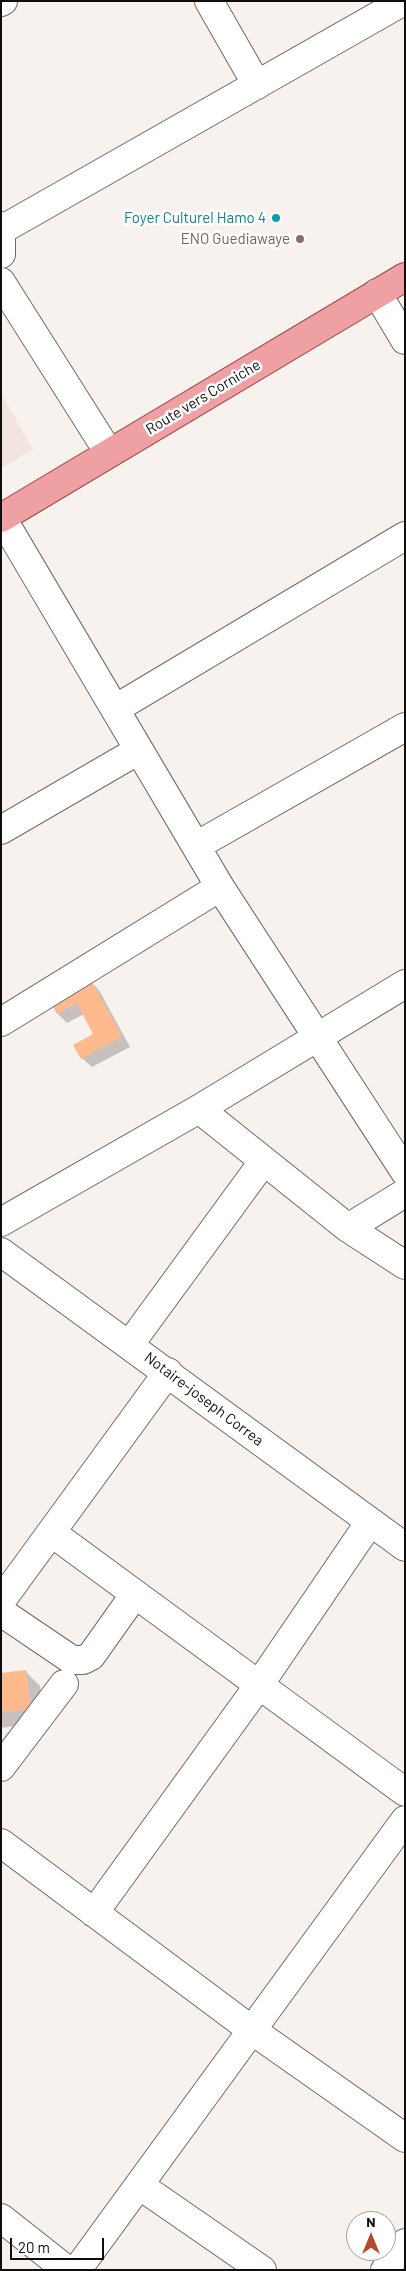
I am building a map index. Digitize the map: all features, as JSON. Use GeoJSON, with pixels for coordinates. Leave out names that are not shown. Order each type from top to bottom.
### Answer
{"type":"FeatureCollection","features":[{"type":"Feature","properties":{"kind":"main road","name":"Route vers Corniche"},"geometry":{"type":"LineString","coordinates":[[2,518],[405,277]]}},
{"type":"Feature","properties":{"kind":"street"},"geometry":{"type":"LineString","coordinates":[[209,1],[257,84]]}},
{"type":"Feature","properties":{"kind":"street"},"geometry":{"type":"LineString","coordinates":[[2,236],[257,84],[404,1]]}},
{"type":"Feature","properties":{"kind":"street"},"geometry":{"type":"LineString","coordinates":[[1,282],[110,453]]}},
{"type":"Feature","properties":{"kind":"street"},"geometry":{"type":"LineString","coordinates":[[377,293],[405,340]]}},
{"type":"Feature","properties":{"kind":"street"},"geometry":{"type":"LineString","coordinates":[[2,518],[220,887],[405,1172]]}},
{"type":"Feature","properties":{"kind":"street"},"geometry":{"type":"LineString","coordinates":[[114,709],[405,536]]}},
{"type":"Feature","properties":{"kind":"street"},"geometry":{"type":"LineString","coordinates":[[196,846],[405,727]]}},
{"type":"Feature","properties":{"kind":"street"},"geometry":{"type":"LineString","coordinates":[[1,830],[139,750]]}},
{"type":"Feature","properties":{"kind":"street"},"geometry":{"type":"LineString","coordinates":[[1,1022],[220,887]]}},
{"type":"Feature","properties":{"kind":"street"},"geometry":{"type":"LineString","coordinates":[[1,1222],[199,1109],[405,984]]}},
{"type":"Feature","properties":{"kind":"street"},"geometry":{"type":"LineString","coordinates":[[199,1109],[262,1162],[348,1228],[405,1265]]}},
{"type":"Feature","properties":{"kind":"street"},"geometry":{"type":"LineString","coordinates":[[130,1344],[262,1162]]}},
{"type":"Feature","properties":{"kind":"street"},"geometry":{"type":"LineString","coordinates":[[348,1228],[405,1193]]}},
{"type":"Feature","properties":{"kind":"street","name":"Notaire-joseph Correa"},"geometry":{"type":"LineString","coordinates":[[5,1263],[130,1344],[405,1547]]}},
{"type":"Feature","properties":{"kind":"street"},"geometry":{"type":"LineString","coordinates":[[1,1601],[168,1372]]}},
{"type":"Feature","properties":{"kind":"street"},"geometry":{"type":"LineString","coordinates":[[94,1913],[260,1685],[370,1522]]}},
{"type":"Feature","properties":{"kind":"street"},"geometry":{"type":"LineString","coordinates":[[52,1533],[405,1792]]}},
{"type":"Feature","properties":{"kind":"street"},"geometry":{"type":"LineString","coordinates":[[1,1612],[72,1660],[83,1660],[91,1656],[135,1594]]}},
{"type":"Feature","properties":{"kind":"street"},"geometry":{"type":"LineString","coordinates":[[1,1767],[64,1684]]}},
{"type":"Feature","properties":{"kind":"street"},"geometry":{"type":"LineString","coordinates":[[77,2270],[405,1820]]}},
{"type":"Feature","properties":{"kind":"street"},"geometry":{"type":"LineString","coordinates":[[1,1843],[253,2031],[405,2138]]}},
{"type":"Feature","properties":{"kind":"street"},"geometry":{"type":"LineString","coordinates":[[139,2185],[262,2270]]}},
{"type":"Feature","properties":{"kind":"street"},"geometry":{"type":"LineString","coordinates":[[1,2218],[67,2270]]}},
{"type":"Feature","properties":{"kind":"street"},"geometry":{"type":"LineString","coordinates":[[385,2270],[405,2243]]}},
{"type":"Feature","properties":{"kind":"shaded area"},"geometry":{"type":"Polygon","coordinates":[[[1,393],[33,450],[1,468],[1,393]]]}},
{"type":"Feature","properties":{"kind":"building"},"geometry":{"type":"Polygon","coordinates":[[[90,978],[122,1037],[81,1059],[73,1045],[93,1034],[77,1003],[57,1014],[49,1000],[90,978]]]}},
{"type":"Feature","properties":{"kind":"building"},"geometry":{"type":"Polygon","coordinates":[[[26,1670],[31,1709],[1,1712],[1,1673],[26,1670]]]}},
{"type":"Feature","properties":{"kind":"place","name":"Foyer Culturel Hamo 4"},"geometry":{"type":"Point","coordinates":[276,218]}},
{"type":"Feature","properties":{"kind":"place","name":"ENO Guediawaye"},"geometry":{"type":"Point","coordinates":[300,239]}}]}
